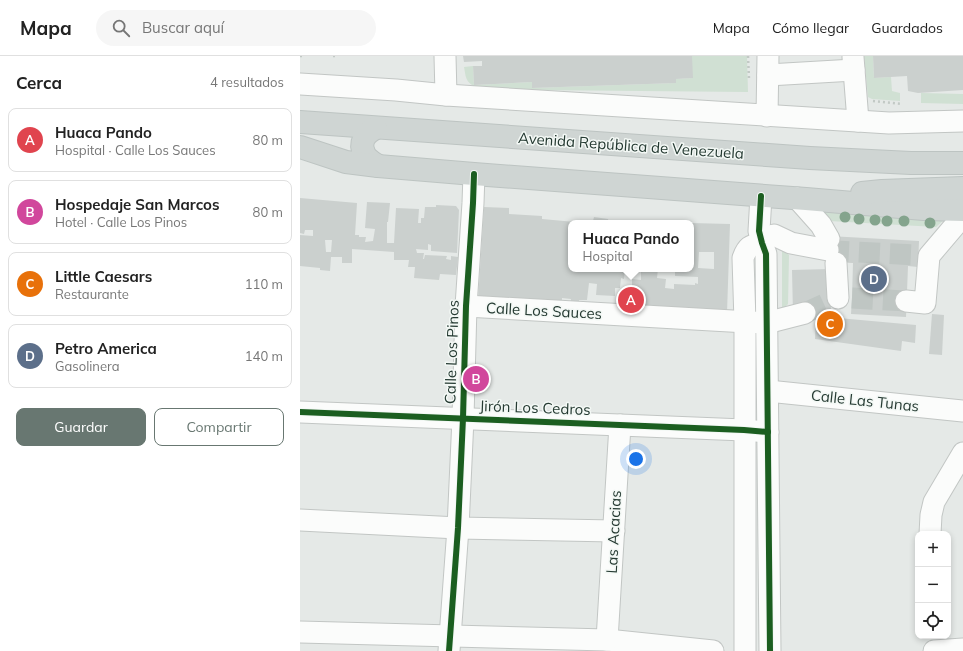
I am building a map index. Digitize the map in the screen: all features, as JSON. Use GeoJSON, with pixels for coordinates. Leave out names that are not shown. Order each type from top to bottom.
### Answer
{"type":"FeatureCollection","features":[{"type":"Feature","properties":{"kind":"main road","name":"Avenida República de Venezuela"},"geometry":{"type":"LineString","coordinates":[[300,122],[810,158],[911,163],[963,163]]}},
{"type":"Feature","properties":{"kind":"main road"},"geometry":{"type":"LineString","coordinates":[[376,128],[368,132],[362,147],[365,155],[370,161],[378,166]]}},
{"type":"Feature","properties":{"kind":"main road"},"geometry":{"type":"LineString","coordinates":[[301,148],[346,162],[378,166],[801,198],[924,209],[963,210]]}},
{"type":"Feature","properties":{"kind":"main road"},"geometry":{"type":"LineString","coordinates":[[801,198],[882,191],[953,188]]}},
{"type":"Feature","properties":{"kind":"street"},"geometry":{"type":"LineString","coordinates":[[445,56],[446,95]]}},
{"type":"Feature","properties":{"kind":"street"},"geometry":{"type":"LineString","coordinates":[[767,116],[762,70],[853,63],[858,121]]}},
{"type":"Feature","properties":{"kind":"street"},"geometry":{"type":"LineString","coordinates":[[300,84],[396,90],[446,95],[889,123],[963,121]]}},
{"type":"Feature","properties":{"kind":"street","name":"Calle Los Pinos"},"geometry":{"type":"LineString","coordinates":[[449,644],[458,528],[466,306],[474,174]]}},
{"type":"Feature","properties":{"kind":"street"},"geometry":{"type":"LineString","coordinates":[[767,196],[759,231],[767,244],[766,323],[770,651]]}},
{"type":"Feature","properties":{"kind":"street"},"geometry":{"type":"LineString","coordinates":[[801,198],[821,225],[831,250],[840,299]]}},
{"type":"Feature","properties":{"kind":"street"},"geometry":{"type":"LineString","coordinates":[[906,301],[925,303],[924,256],[963,216]]}},
{"type":"Feature","properties":{"kind":"street"},"geometry":{"type":"LineString","coordinates":[[745,651],[745,322],[743,258],[751,245],[791,243],[831,250]]}},
{"type":"Feature","properties":{"kind":"street","name":"Calle Los Sauces"},"geometry":{"type":"LineString","coordinates":[[466,306],[766,323],[805,313]]}},
{"type":"Feature","properties":{"kind":"street","name":"Calle Las Tunas"},"geometry":{"type":"LineString","coordinates":[[768,391],[963,411]]}},
{"type":"Feature","properties":{"kind":"street","name":"Jirón Los Cedros"},"geometry":{"type":"LineString","coordinates":[[300,412],[620,424],[768,432]]}},
{"type":"Feature","properties":{"kind":"street","name":"Las Acacias"},"geometry":{"type":"LineString","coordinates":[[607,640],[620,424]]}},
{"type":"Feature","properties":{"kind":"street"},"geometry":{"type":"LineString","coordinates":[[930,531],[931,515],[934,502],[963,453]]}},
{"type":"Feature","properties":{"kind":"street"},"geometry":{"type":"LineString","coordinates":[[300,520],[458,528],[614,531]]}},
{"type":"Feature","properties":{"kind":"street"},"geometry":{"type":"LineString","coordinates":[[300,632],[342,642],[449,644],[607,640],[713,651]]}},
{"type":"Feature","properties":{"kind":"street"},"geometry":{"type":"LineString","coordinates":[[935,639],[935,651],[963,649]]}},
{"type":"Feature","properties":{"kind":"path"},"geometry":{"type":"LineString","coordinates":[[300,56],[305,56]]}},
{"type":"Feature","properties":{"kind":"path"},"geometry":{"type":"LineString","coordinates":[[748,56],[762,70]]}},
{"type":"Feature","properties":{"kind":"green space"},"geometry":{"type":"Polygon","coordinates":[[[692,56],[747,56],[748,92],[532,90],[475,87],[468,81],[464,67],[473,66],[474,85],[532,82],[532,88],[676,83],[676,79],[692,78],[692,56]]]}},
{"type":"Feature","properties":{"kind":"green space"},"geometry":{"type":"Polygon","coordinates":[[[864,56],[873,56],[874,78],[891,77],[892,91],[900,93],[900,101],[872,99],[868,97],[864,56]]]}},
{"type":"Feature","properties":{"kind":"green space"},"geometry":{"type":"Polygon","coordinates":[[[921,93],[963,94],[963,104],[921,103],[921,93]]]}},
{"type":"Feature","properties":{"kind":"green space"},"geometry":{"type":"Polygon","coordinates":[[[820,211],[945,219],[936,227],[829,221],[820,211]]]}},
{"type":"Feature","properties":{"kind":"green space"},"geometry":{"type":"Polygon","coordinates":[[[782,249],[789,255],[788,304],[782,310],[782,249]]]}},
{"type":"Feature","properties":{"kind":"building"},"geometry":{"type":"Polygon","coordinates":[[[463,56],[692,56],[693,78],[676,79],[676,83],[532,88],[532,82],[474,85],[473,66],[482,66],[482,61],[464,62],[463,56]]]}},
{"type":"Feature","properties":{"kind":"building"},"geometry":{"type":"Polygon","coordinates":[[[873,56],[963,56],[963,90],[918,93],[908,91],[907,76],[874,78],[873,56]]]}},
{"type":"Feature","properties":{"kind":"building"},"geometry":{"type":"Polygon","coordinates":[[[300,198],[357,203],[355,235],[359,235],[359,237],[366,237],[365,242],[373,241],[375,229],[365,228],[367,202],[390,203],[387,222],[387,243],[394,243],[396,208],[419,209],[418,223],[421,223],[421,218],[424,218],[425,207],[436,207],[436,205],[456,206],[459,210],[457,253],[431,251],[431,245],[428,244],[428,250],[416,249],[417,253],[424,253],[423,259],[425,255],[447,256],[446,259],[451,260],[451,256],[458,257],[456,275],[440,274],[439,280],[414,278],[415,267],[408,267],[409,260],[394,260],[394,252],[352,249],[352,263],[342,263],[342,257],[331,257],[330,271],[320,270],[320,268],[300,266],[300,235],[313,236],[313,230],[305,230],[304,234],[300,233],[300,198]],[[325,240],[326,252],[331,252],[332,240],[325,240]]]}},
{"type":"Feature","properties":{"kind":"building"},"geometry":{"type":"Polygon","coordinates":[[[484,207],[509,208],[509,214],[542,216],[542,219],[568,221],[568,272],[625,272],[624,279],[621,278],[620,288],[615,288],[615,296],[596,295],[597,284],[589,283],[587,300],[579,300],[579,307],[570,306],[571,299],[562,298],[562,306],[478,301],[484,207]]]}},
{"type":"Feature","properties":{"kind":"building"},"geometry":{"type":"Polygon","coordinates":[[[594,217],[608,220],[593,220],[594,217]]]}},
{"type":"Feature","properties":{"kind":"building"},"geometry":{"type":"Polygon","coordinates":[[[694,223],[730,224],[727,313],[622,304],[622,292],[640,293],[640,289],[632,289],[632,279],[641,280],[641,272],[658,272],[657,278],[666,279],[665,288],[674,289],[674,284],[698,284],[698,277],[675,276],[675,272],[694,272],[694,223]],[[699,252],[698,268],[714,269],[714,252],[699,252]]]}},
{"type":"Feature","properties":{"kind":"building"},"geometry":{"type":"Polygon","coordinates":[[[829,236],[919,241],[918,267],[908,266],[906,317],[851,314],[853,263],[828,262],[829,236]]]}},
{"type":"Feature","properties":{"kind":"building"},"geometry":{"type":"Polygon","coordinates":[[[830,269],[831,313],[793,314],[792,270],[830,269]]]}},
{"type":"Feature","properties":{"kind":"building"},"geometry":{"type":"Polygon","coordinates":[[[932,314],[944,315],[942,355],[929,354],[932,314]]]}},
{"type":"Feature","properties":{"kind":"building"},"geometry":{"type":"Polygon","coordinates":[[[816,316],[916,325],[915,343],[902,341],[901,351],[815,339],[816,316]]]}},
{"type":"Feature","properties":{"kind":"tunnel"},"geometry":{"type":"LineString","coordinates":[[828,250],[918,255]]}},
{"type":"Feature","properties":{"kind":"tunnel"},"geometry":{"type":"LineString","coordinates":[[852,298],[906,301]]}},
{"type":"Feature","properties":{"kind":"tunnel"},"geometry":{"type":"LineString","coordinates":[[805,313],[831,301]]}},
{"type":"Feature","properties":{"kind":"cycle path"},"geometry":{"type":"LineString","coordinates":[[449,651],[458,528],[466,306],[474,174]]}},
{"type":"Feature","properties":{"kind":"cycle path"},"geometry":{"type":"LineString","coordinates":[[761,196],[759,231],[766,254],[770,651]]}},
{"type":"Feature","properties":{"kind":"cycle path"},"geometry":{"type":"LineString","coordinates":[[300,412],[768,432]]}},
{"type":"Feature","properties":{"kind":"place","name":"Petro America"},"geometry":{"type":"Point","coordinates":[874,279]}},
{"type":"Feature","properties":{"kind":"place","name":"Huaca Pando"},"geometry":{"type":"Point","coordinates":[631,300]}},
{"type":"Feature","properties":{"kind":"place","name":"Little Caesars"},"geometry":{"type":"Point","coordinates":[830,324]}},
{"type":"Feature","properties":{"kind":"place","name":"Hospedaje San Marcos"},"geometry":{"type":"Point","coordinates":[476,379]}}]}
